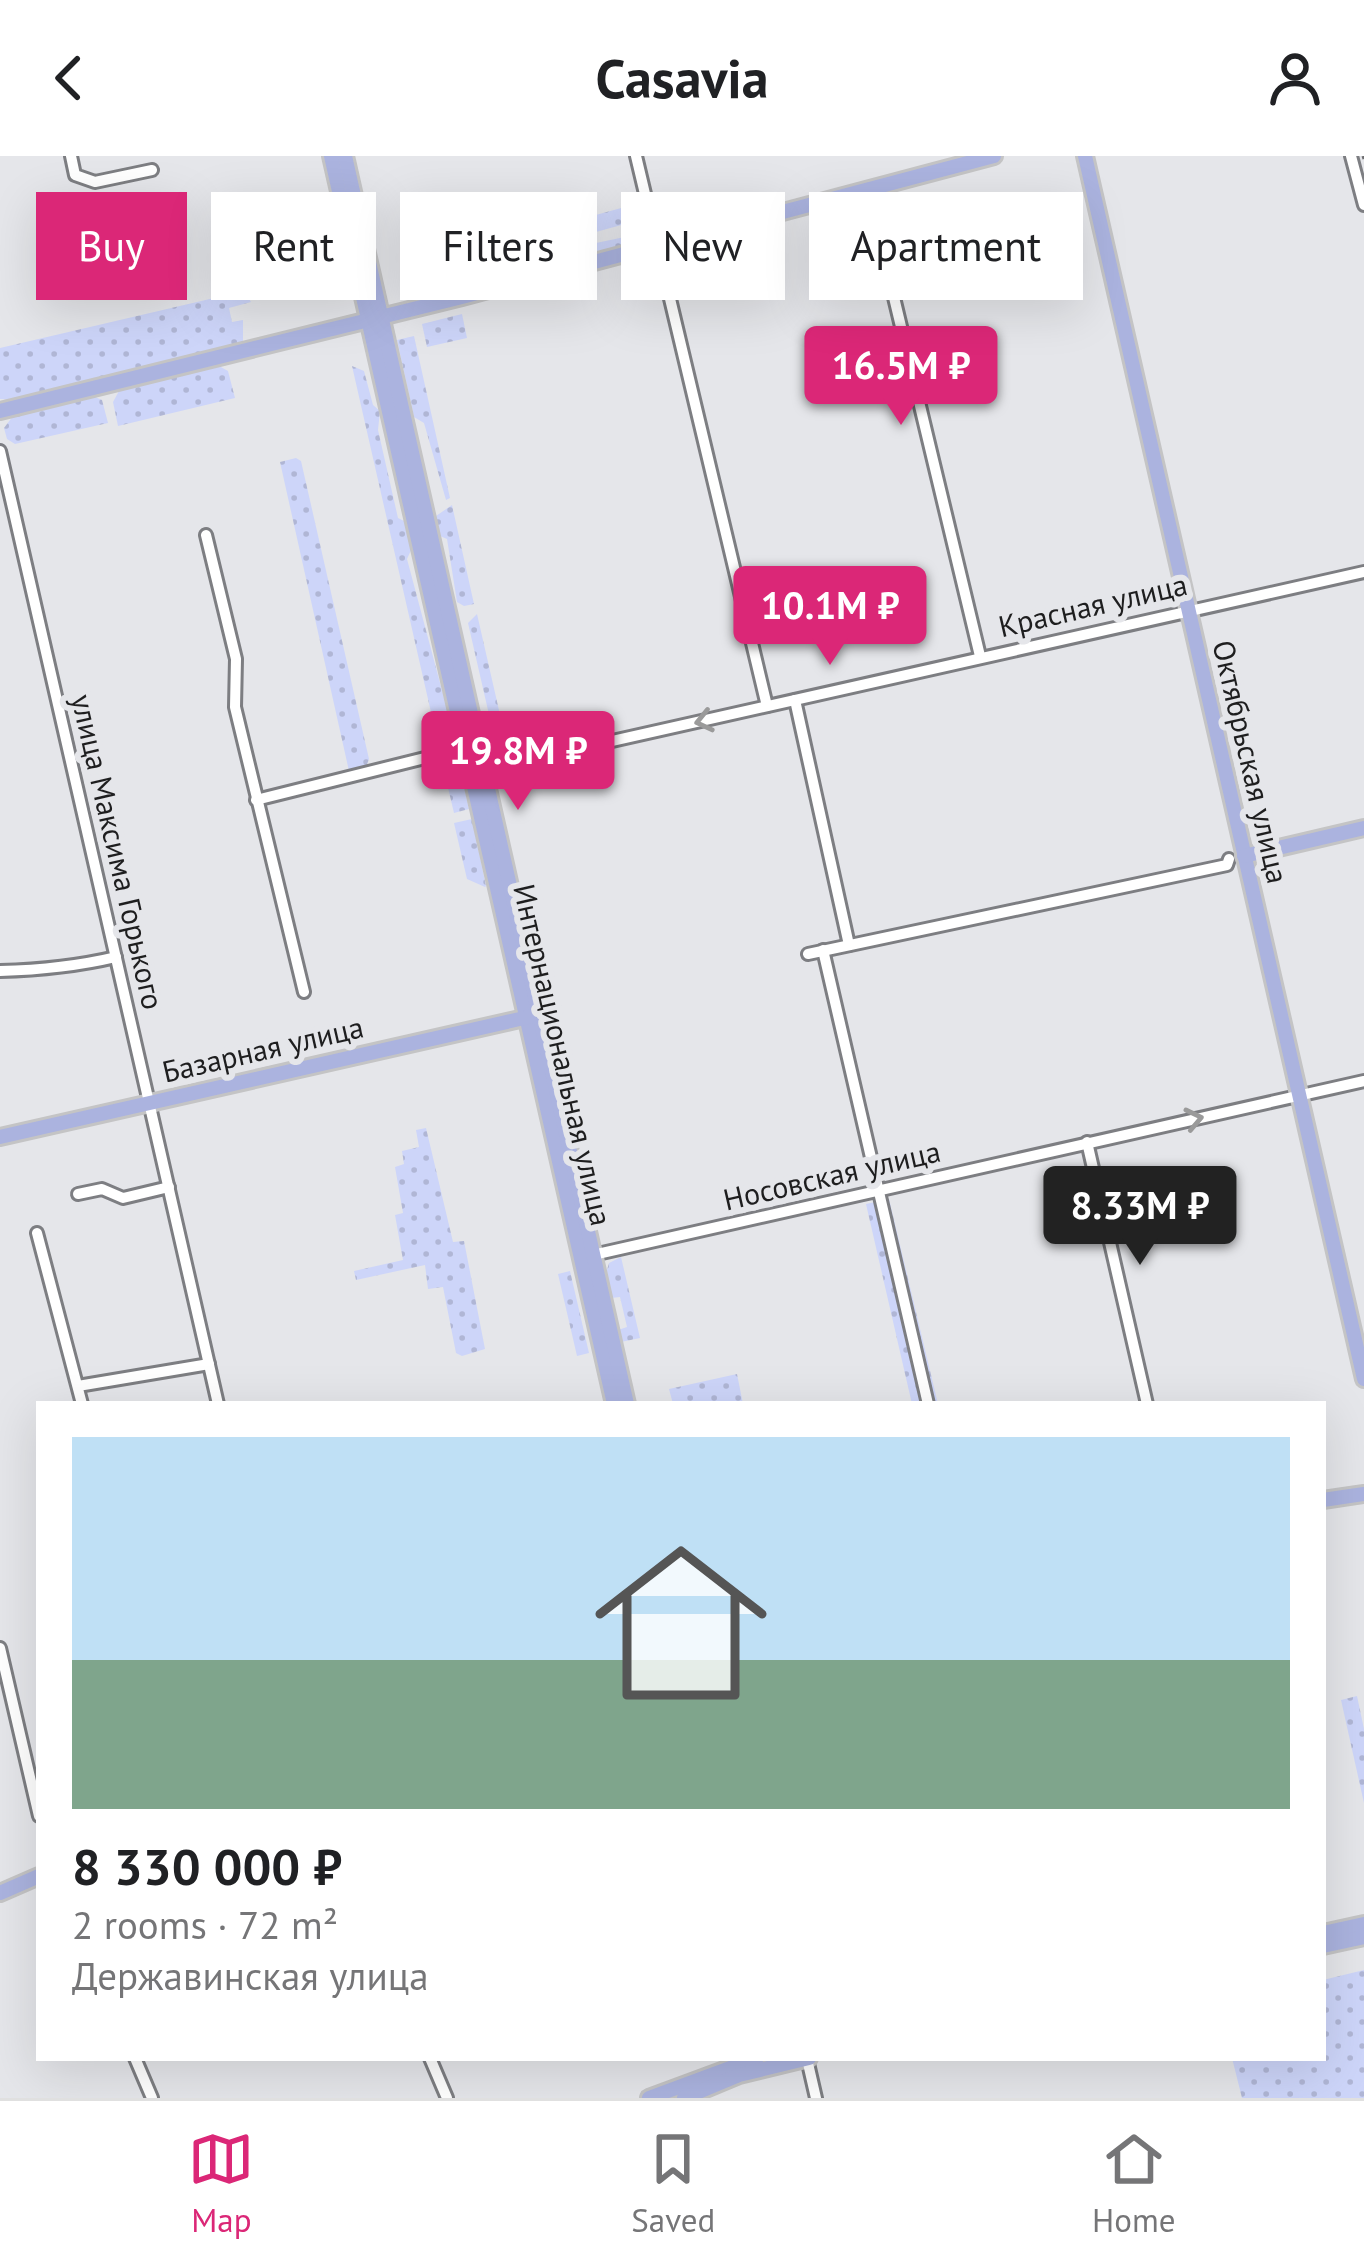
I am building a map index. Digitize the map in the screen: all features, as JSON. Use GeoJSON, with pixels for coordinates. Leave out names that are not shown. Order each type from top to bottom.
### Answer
{"type":"FeatureCollection","features":[{"type":"Feature","properties":{"kind":"main road","name":"Интернациональная улица"},"geometry":{"type":"LineString","coordinates":[[331,156],[374,319],[587,1256],[626,1401]]}},
{"type":"Feature","properties":{"kind":"main road","name":"Интернациональная улица"},"geometry":{"type":"LineString","coordinates":[[345,156],[374,319],[465,748],[477,772]]}},
{"type":"Feature","properties":{"kind":"main road"},"geometry":{"type":"LineString","coordinates":[[785,212],[994,156]]}},
{"type":"Feature","properties":{"kind":"main road","name":"Октябрьская улица"},"geometry":{"type":"LineString","coordinates":[[1085,156],[1237,857],[1300,1096],[1364,1379]]}},
{"type":"Feature","properties":{"kind":"main road"},"geometry":{"type":"LineString","coordinates":[[0,411],[621,256]]}},
{"type":"Feature","properties":{"kind":"main road"},"geometry":{"type":"LineString","coordinates":[[1237,857],[1364,828]]}},
{"type":"Feature","properties":{"kind":"main road","name":"Базарная улица"},"geometry":{"type":"LineString","coordinates":[[0,1137],[532,1016]]}},
{"type":"Feature","properties":{"kind":"main road","name":"Интернациональная улица"},"geometry":{"type":"LineString","coordinates":[[587,1256],[613,1401]]}},
{"type":"Feature","properties":{"kind":"main road"},"geometry":{"type":"LineString","coordinates":[[1326,1500],[1364,1494]]}},
{"type":"Feature","properties":{"kind":"main road"},"geometry":{"type":"LineString","coordinates":[[0,1894],[36,1877]]}},
{"type":"Feature","properties":{"kind":"main road"},"geometry":{"type":"LineString","coordinates":[[1326,1932],[1364,1924]]}},
{"type":"Feature","properties":{"kind":"main road"},"geometry":{"type":"LineString","coordinates":[[1326,1945],[1364,1937]]}},
{"type":"Feature","properties":{"kind":"main road"},"geometry":{"type":"LineString","coordinates":[[649,2098],[736,2065],[777,2061]]}},
{"type":"Feature","properties":{"kind":"main road"},"geometry":{"type":"LineString","coordinates":[[684,2098],[736,2065]]}},
{"type":"Feature","properties":{"kind":"street"},"geometry":{"type":"LineString","coordinates":[[70,156],[75,175],[95,182],[152,170]]}},
{"type":"Feature","properties":{"kind":"street"},"geometry":{"type":"LineString","coordinates":[[636,156],[644,192]]}},
{"type":"Feature","properties":{"kind":"street"},"geometry":{"type":"LineString","coordinates":[[1351,156],[1364,205]]}},
{"type":"Feature","properties":{"kind":"street"},"geometry":{"type":"LineString","coordinates":[[868,189],[980,656]]}},
{"type":"Feature","properties":{"kind":"street"},"geometry":{"type":"LineString","coordinates":[[670,300],[767,706]]}},
{"type":"Feature","properties":{"kind":"street","name":"улица Максима Горького"},"geometry":{"type":"LineString","coordinates":[[0,451],[217,1401]]}},
{"type":"Feature","properties":{"kind":"street"},"geometry":{"type":"LineString","coordinates":[[206,535],[236,659],[236,707],[304,992]]}},
{"type":"Feature","properties":{"kind":"street","name":"Красная улица"},"geometry":{"type":"LineString","coordinates":[[477,772],[1364,572]]}},
{"type":"Feature","properties":{"kind":"street"},"geometry":{"type":"LineString","coordinates":[[795,700],[848,945]]}},
{"type":"Feature","properties":{"kind":"street"},"geometry":{"type":"LineString","coordinates":[[256,800],[465,748]]}},
{"type":"Feature","properties":{"kind":"street"},"geometry":{"type":"LineString","coordinates":[[808,954],[1227,865],[1237,857]]}},
{"type":"Feature","properties":{"kind":"street"},"geometry":{"type":"LineString","coordinates":[[824,950],[927,1401]]}},
{"type":"Feature","properties":{"kind":"street"},"geometry":{"type":"LineString","coordinates":[[0,971],[40,965],[63,968],[116,957]]}},
{"type":"Feature","properties":{"kind":"street","name":"Носовская улица"},"geometry":{"type":"LineString","coordinates":[[587,1256],[1364,1081]]}},
{"type":"Feature","properties":{"kind":"street"},"geometry":{"type":"LineString","coordinates":[[1087,1142],[1146,1401]]}},
{"type":"Feature","properties":{"kind":"street"},"geometry":{"type":"LineString","coordinates":[[78,1194],[102,1189],[123,1198],[169,1187]]}},
{"type":"Feature","properties":{"kind":"street"},"geometry":{"type":"LineString","coordinates":[[37,1233],[81,1401]]}},
{"type":"Feature","properties":{"kind":"street"},"geometry":{"type":"LineString","coordinates":[[78,1386],[209,1364]]}},
{"type":"Feature","properties":{"kind":"street"},"geometry":{"type":"LineString","coordinates":[[0,1648],[36,1803]]}},
{"type":"Feature","properties":{"kind":"street"},"geometry":{"type":"LineString","coordinates":[[136,2061],[152,2098]]}},
{"type":"Feature","properties":{"kind":"street"},"geometry":{"type":"LineString","coordinates":[[431,2061],[447,2098]]}},
{"type":"Feature","properties":{"kind":"street"},"geometry":{"type":"LineString","coordinates":[[809,2061],[816,2098]]}},
{"type":"Feature","properties":{"kind":"shaded area"},"geometry":{"type":"Polygon","coordinates":[[[621,208],[621,225],[597,232],[597,215],[621,208]]]}},
{"type":"Feature","properties":{"kind":"shaded area"},"geometry":{"type":"Polygon","coordinates":[[[621,238],[621,245],[597,251],[597,243],[621,238]]]}},
{"type":"Feature","properties":{"kind":"shaded area"},"geometry":{"type":"Polygon","coordinates":[[[211,299],[251,302],[229,308],[232,322],[243,320],[243,344],[18,400],[0,399],[0,348],[211,299]]]}},
{"type":"Feature","properties":{"kind":"shaded area"},"geometry":{"type":"Polygon","coordinates":[[[462,314],[467,338],[427,347],[422,324],[462,314]]]}},
{"type":"Feature","properties":{"kind":"shaded area"},"geometry":{"type":"Polygon","coordinates":[[[414,336],[450,498],[446,500],[424,423],[414,417],[397,340],[414,336]]]}},
{"type":"Feature","properties":{"kind":"shaded area"},"geometry":{"type":"Polygon","coordinates":[[[219,366],[228,371],[235,398],[118,426],[113,402],[119,391],[219,366]]]}},
{"type":"Feature","properties":{"kind":"shaded area"},"geometry":{"type":"Polygon","coordinates":[[[352,366],[364,371],[373,405],[380,411],[378,430],[398,518],[406,522],[412,548],[407,559],[452,728],[433,721],[352,366]]]}},
{"type":"Feature","properties":{"kind":"shaded area"},"geometry":{"type":"Polygon","coordinates":[[[95,397],[102,400],[108,423],[15,444],[7,439],[4,428],[13,416],[95,397]]]}},
{"type":"Feature","properties":{"kind":"shaded area"},"geometry":{"type":"Polygon","coordinates":[[[301,461],[369,759],[366,767],[349,771],[280,462],[301,461]]]}},
{"type":"Feature","properties":{"kind":"shaded area"},"geometry":{"type":"Polygon","coordinates":[[[452,505],[474,604],[464,606],[457,602],[447,539],[440,536],[436,516],[452,505]]]}},
{"type":"Feature","properties":{"kind":"shaded area"},"geometry":{"type":"Polygon","coordinates":[[[477,614],[501,719],[485,728],[490,719],[468,623],[477,614]]]}},
{"type":"Feature","properties":{"kind":"shaded area"},"geometry":{"type":"Polygon","coordinates":[[[457,754],[469,809],[454,813],[441,758],[457,754]]]}},
{"type":"Feature","properties":{"kind":"shaded area"},"geometry":{"type":"Polygon","coordinates":[[[472,819],[485,887],[467,879],[454,823],[472,819]]]}},
{"type":"Feature","properties":{"kind":"shaded area"},"geometry":{"type":"Polygon","coordinates":[[[426,1128],[453,1242],[464,1241],[485,1349],[462,1356],[456,1353],[443,1287],[428,1289],[425,1265],[356,1280],[354,1271],[403,1260],[395,1215],[403,1213],[395,1167],[404,1164],[402,1151],[419,1147],[416,1130],[426,1128]]]}},
{"type":"Feature","properties":{"kind":"shaded area"},"geometry":{"type":"Polygon","coordinates":[[[889,1199],[937,1401],[911,1401],[866,1204],[889,1199]]]}},
{"type":"Feature","properties":{"kind":"shaded area"},"geometry":{"type":"Polygon","coordinates":[[[621,1257],[640,1338],[621,1342],[618,1330],[627,1327],[620,1297],[611,1298],[605,1277],[609,1263],[621,1257]]]}},
{"type":"Feature","properties":{"kind":"shaded area"},"geometry":{"type":"Polygon","coordinates":[[[570,1271],[589,1353],[577,1356],[558,1274],[570,1271]]]}},
{"type":"Feature","properties":{"kind":"shaded area"},"geometry":{"type":"Polygon","coordinates":[[[737,1374],[742,1401],[672,1401],[669,1389],[737,1374]]]}},
{"type":"Feature","properties":{"kind":"shaded area"},"geometry":{"type":"Polygon","coordinates":[[[1357,1696],[1364,1729],[1364,1803],[1341,1700],[1357,1696]]]}},
{"type":"Feature","properties":{"kind":"shaded area"},"geometry":{"type":"Polygon","coordinates":[[[1364,1970],[1364,2098],[1242,2098],[1233,2061],[1326,2061],[1326,1979],[1364,1970]]]}}]}
